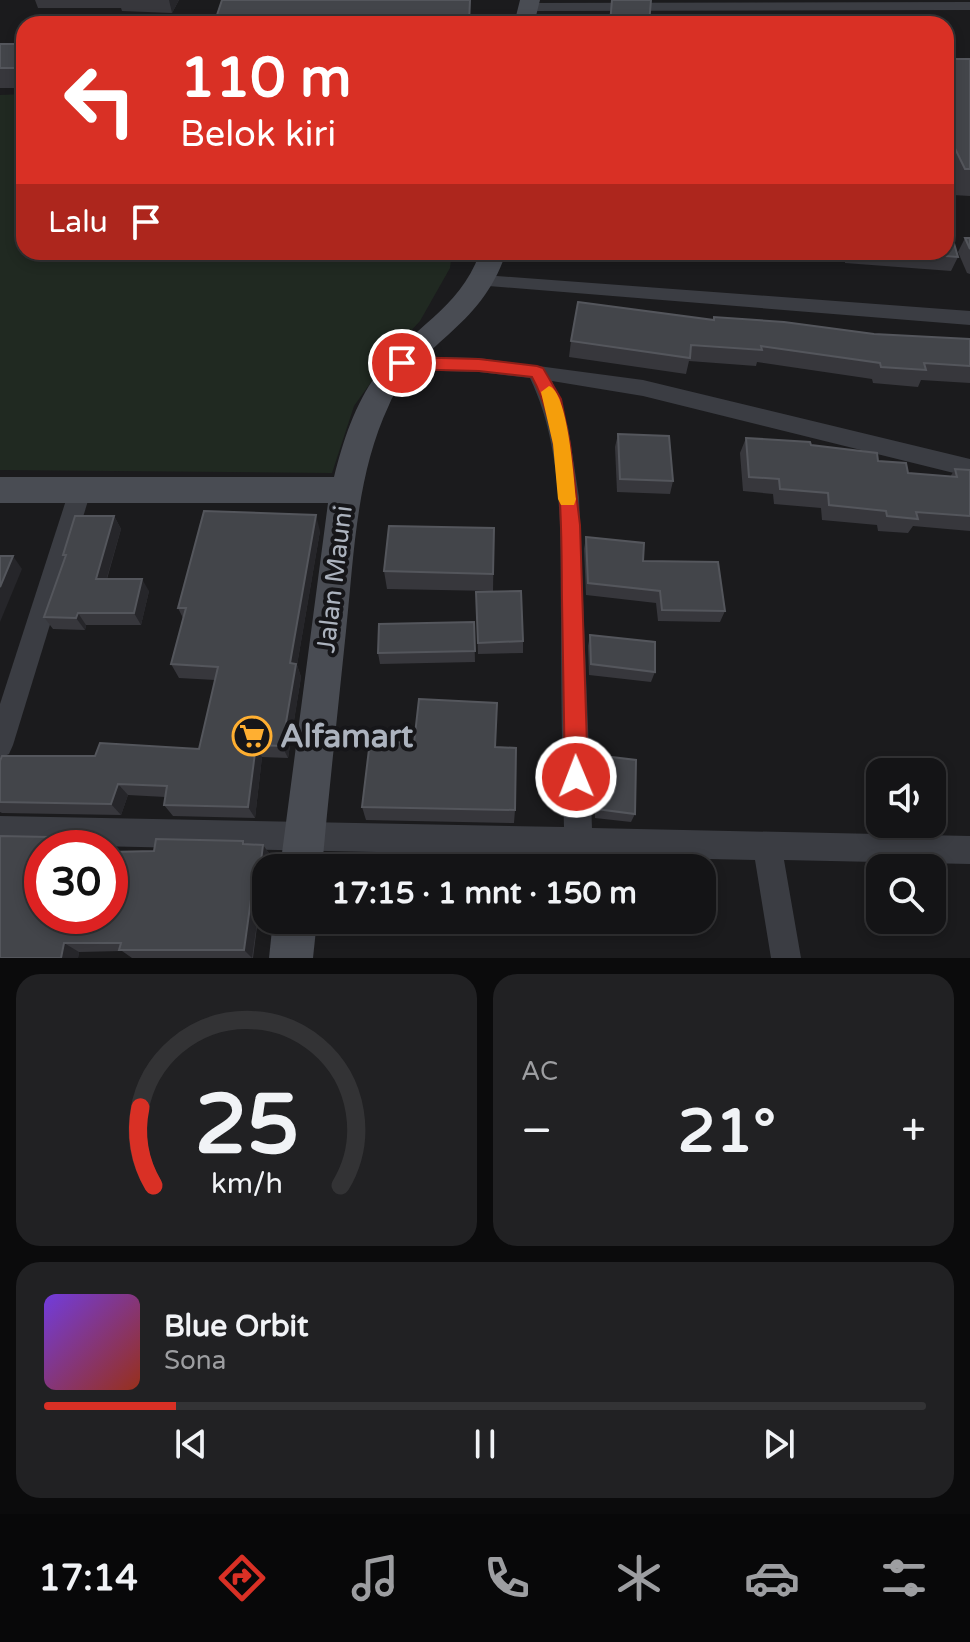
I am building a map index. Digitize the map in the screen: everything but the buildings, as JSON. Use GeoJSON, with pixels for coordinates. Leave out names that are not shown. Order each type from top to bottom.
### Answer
{"type":"FeatureCollection","features":[{"type":"Feature","properties":{"kind":"main road"},"geometry":{"type":"LineString","coordinates":[[345,490],[376,400],[402,363],[465,304],[483,281],[490,260]]}},
{"type":"Feature","properties":{"kind":"main road","name":"Jalan Mauni"},"geometry":{"type":"LineString","coordinates":[[0,490],[345,490],[302,852]]}},
{"type":"Feature","properties":{"kind":"main road"},"geometry":{"type":"LineString","coordinates":[[291,958],[294,934]]}},
{"type":"Feature","properties":{"kind":"street"},"geometry":{"type":"LineString","coordinates":[[527,10],[717,3],[970,6]]}},
{"type":"Feature","properties":{"kind":"street"},"geometry":{"type":"LineString","coordinates":[[483,281],[970,318]]}},
{"type":"Feature","properties":{"kind":"street"},"geometry":{"type":"LineString","coordinates":[[402,363],[479,365],[643,388],[970,468]]}},
{"type":"Feature","properties":{"kind":"street"},"geometry":{"type":"LineString","coordinates":[[537,372],[553,399],[570,525],[578,840]]}},
{"type":"Feature","properties":{"kind":"street"},"geometry":{"type":"LineString","coordinates":[[0,745],[80,491]]}},
{"type":"Feature","properties":{"kind":"street"},"geometry":{"type":"LineString","coordinates":[[0,830],[302,852],[578,840],[970,850]]}},
{"type":"Feature","properties":{"kind":"street"},"geometry":{"type":"LineString","coordinates":[[767,846],[786,958]]}},
{"type":"Feature","properties":{"kind":"shaded area"},"geometry":{"type":"Polygon","coordinates":[[[16,94],[16,260],[451,260],[450,268],[420,321],[396,347],[354,406],[332,473],[0,470],[0,95],[16,94]]]}},
{"type":"Feature","properties":{"kind":"slow traffic"},"geometry":{"type":"LineString","coordinates":[[549,392],[561,444],[567,499]]}},
{"type":"Feature","properties":{"kind":"place","name":"Alfamart"},"geometry":{"type":"Point","coordinates":[252,736]}},
{"type":"Feature","properties":{"kind":"route"},"geometry":{"type":"LineString","coordinates":[[402,363],[479,365],[537,372],[553,399],[570,525],[576,777]]}}]}
